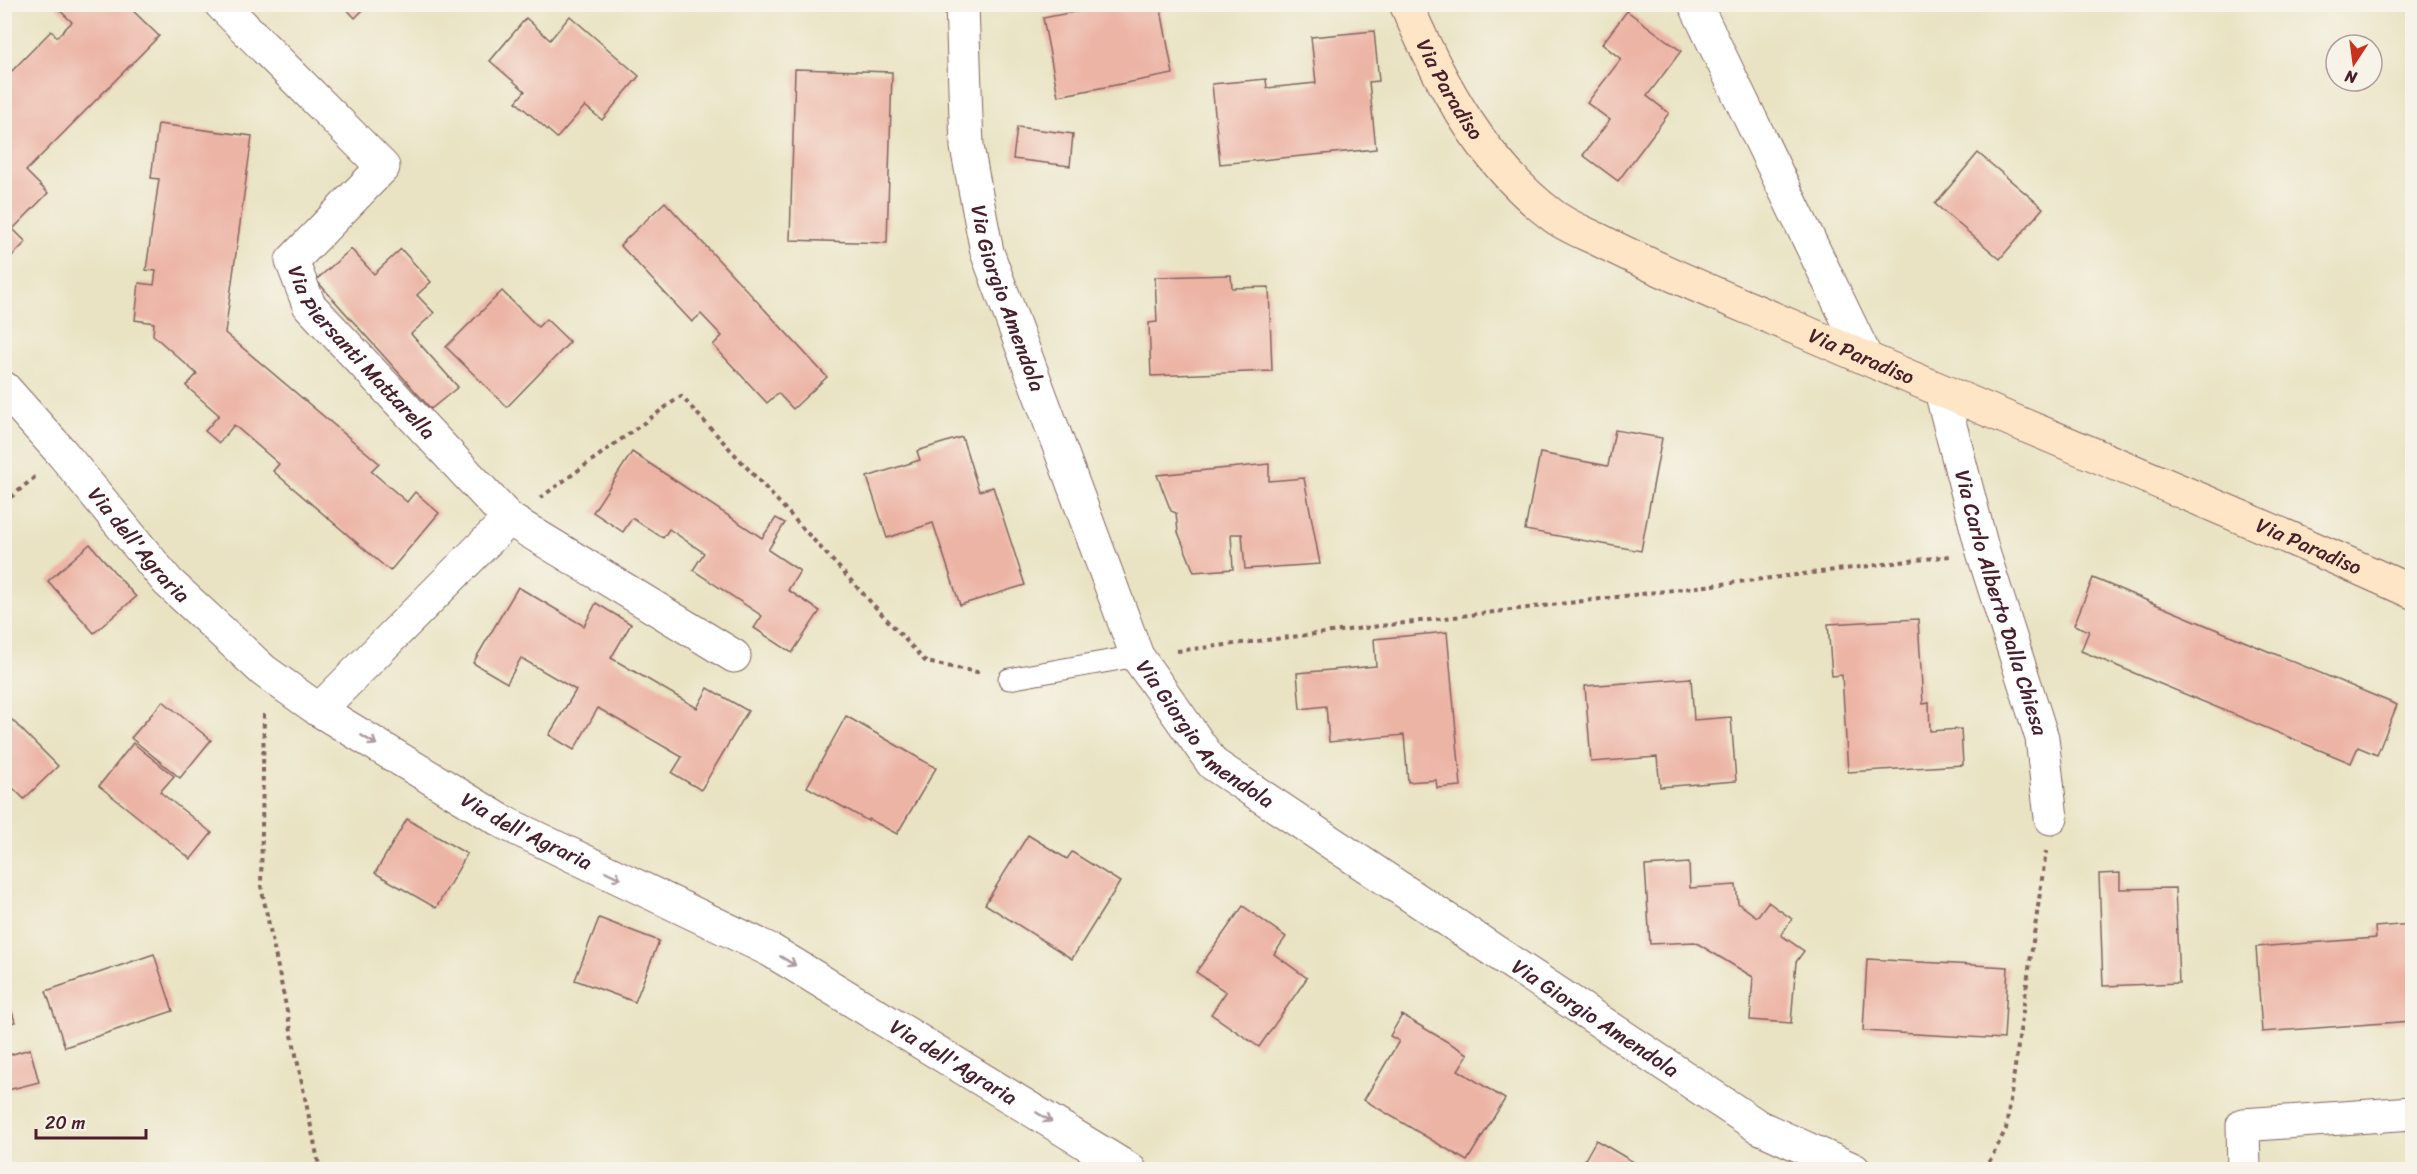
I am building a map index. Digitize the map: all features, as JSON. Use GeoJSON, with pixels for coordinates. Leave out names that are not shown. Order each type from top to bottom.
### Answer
{"type":"FeatureCollection","features":[{"type":"Feature","properties":{"kind":"main road","name":"Via Paradiso"},"geometry":{"type":"LineString","coordinates":[[1406,4],[1425,47],[1477,138],[1509,178],[1554,217],[1628,255],[1941,391],[2268,527],[2412,592]]}},
{"type":"Feature","properties":{"kind":"street","name":"Via Piersanti Mattarella"},"geometry":{"type":"LineString","coordinates":[[221,4],[383,167],[292,261],[309,305],[509,519],[734,656]]}},
{"type":"Feature","properties":{"kind":"street","name":"Via Giorgio Amendola"},"geometry":{"type":"LineString","coordinates":[[962,4],[966,147],[987,252],[1137,656],[1213,764],[1759,1127],[1854,1170]]}},
{"type":"Feature","properties":{"kind":"street"},"geometry":{"type":"LineString","coordinates":[[1695,4],[1866,358]]}},
{"type":"Feature","properties":{"kind":"street","name":"Via dell'Agraria"},"geometry":{"type":"LineString","coordinates":[[4,387],[62,453],[168,582],[264,671],[319,710],[505,823],[770,950],[1130,1170]]}},
{"type":"Feature","properties":{"kind":"street","name":"Via Carlo Alberto Dalla Chiesa"},"geometry":{"type":"LineString","coordinates":[[1941,391],[1983,552],[2042,738],[2051,818]]}},
{"type":"Feature","properties":{"kind":"street"},"geometry":{"type":"LineString","coordinates":[[319,710],[509,519]]}},
{"type":"Feature","properties":{"kind":"street"},"geometry":{"type":"LineString","coordinates":[[2244,1170],[2243,1125],[2412,1113]]}},
{"type":"Feature","properties":{"kind":"lane"},"geometry":{"type":"LineString","coordinates":[[1009,679],[1137,656]]}},
{"type":"Feature","properties":{"kind":"path"},"geometry":{"type":"LineString","coordinates":[[509,519],[681,396],[926,662],[1009,679]]}},
{"type":"Feature","properties":{"kind":"path"},"geometry":{"type":"LineString","coordinates":[[1137,656],[1983,552]]}},
{"type":"Feature","properties":{"kind":"path"},"geometry":{"type":"LineString","coordinates":[[264,671],[261,886],[320,1170]]}},
{"type":"Feature","properties":{"kind":"path"},"geometry":{"type":"LineString","coordinates":[[1985,1170],[2006,1129],[2051,818]]}},
{"type":"Feature","properties":{"kind":"building"},"geometry":{"type":"Polygon","coordinates":[[[59,4],[126,4],[159,36],[26,171],[48,193],[13,229],[26,242],[12,256],[4,249],[4,79],[51,31],[57,37],[72,22],[56,7],[59,4]]]}},
{"type":"Feature","properties":{"kind":"building"},"geometry":{"type":"Polygon","coordinates":[[[342,4],[369,4],[355,18],[342,4]]]}},
{"type":"Feature","properties":{"kind":"building"},"geometry":{"type":"Polygon","coordinates":[[[1114,4],[1160,4],[1173,74],[1058,96],[1043,18],[1114,4]]]}},
{"type":"Feature","properties":{"kind":"building"},"geometry":{"type":"Polygon","coordinates":[[[1627,11],[1681,51],[1647,96],[1669,113],[1618,181],[1583,155],[1610,120],[1587,103],[1621,59],[1602,44],[1627,11]]]}},
{"type":"Feature","properties":{"kind":"building"},"geometry":{"type":"Polygon","coordinates":[[[570,16],[639,76],[602,120],[585,106],[557,138],[516,102],[525,91],[490,61],[526,18],[550,40],[570,16]]]}},
{"type":"Feature","properties":{"kind":"building"},"geometry":{"type":"Polygon","coordinates":[[[1374,31],[1379,81],[1369,82],[1376,149],[1220,164],[1212,84],[1266,79],[1267,88],[1316,83],[1311,37],[1374,31]]]}},
{"type":"Feature","properties":{"kind":"building"},"geometry":{"type":"Polygon","coordinates":[[[795,69],[892,72],[887,243],[790,240],[795,69]]]}},
{"type":"Feature","properties":{"kind":"building"},"geometry":{"type":"Polygon","coordinates":[[[158,124],[252,136],[225,333],[379,463],[371,471],[407,502],[415,492],[439,513],[390,571],[273,471],[279,464],[234,425],[219,443],[205,431],[219,415],[186,386],[197,374],[153,335],[154,323],[135,320],[139,283],[154,285],[156,271],[146,270],[159,179],[151,178],[158,124]]]}},
{"type":"Feature","properties":{"kind":"building"},"geometry":{"type":"Polygon","coordinates":[[[1017,127],[1073,134],[1070,166],[1013,159],[1017,127]]]}},
{"type":"Feature","properties":{"kind":"building"},"geometry":{"type":"Polygon","coordinates":[[[1978,153],[2043,208],[2000,259],[1935,204],[1978,153]]]}},
{"type":"Feature","properties":{"kind":"building"},"geometry":{"type":"Polygon","coordinates":[[[665,202],[827,377],[793,409],[778,393],[767,403],[713,345],[722,336],[701,314],[692,322],[620,245],[665,202]]]}},
{"type":"Feature","properties":{"kind":"building"},"geometry":{"type":"Polygon","coordinates":[[[351,249],[374,274],[401,249],[431,282],[417,295],[434,313],[411,334],[458,387],[431,409],[316,280],[351,249]]]}},
{"type":"Feature","properties":{"kind":"building"},"geometry":{"type":"Polygon","coordinates":[[[1231,275],[1232,288],[1269,287],[1272,371],[1151,376],[1149,323],[1157,322],[1155,277],[1231,275]]]}},
{"type":"Feature","properties":{"kind":"building"},"geometry":{"type":"Polygon","coordinates":[[[502,291],[538,327],[546,319],[570,342],[507,407],[446,347],[502,291]]]}},
{"type":"Feature","properties":{"kind":"building"},"geometry":{"type":"Polygon","coordinates":[[[1615,430],[1662,438],[1641,551],[1525,530],[1540,453],[1608,466],[1615,430]]]}},
{"type":"Feature","properties":{"kind":"building"},"geometry":{"type":"Polygon","coordinates":[[[962,437],[979,491],[993,487],[1025,585],[960,605],[933,523],[887,538],[867,477],[920,460],[917,451],[962,437]]]}},
{"type":"Feature","properties":{"kind":"building"},"geometry":{"type":"Polygon","coordinates":[[[632,452],[762,538],[776,518],[785,523],[768,550],[800,571],[788,590],[820,611],[792,653],[754,628],[762,616],[693,570],[704,553],[669,529],[663,538],[632,518],[623,532],[593,512],[632,452]]]}},
{"type":"Feature","properties":{"kind":"building"},"geometry":{"type":"Polygon","coordinates":[[[1269,464],[1269,481],[1304,478],[1320,564],[1245,569],[1242,534],[1231,534],[1233,569],[1194,572],[1178,532],[1176,513],[1171,511],[1157,475],[1269,464]]]}},
{"type":"Feature","properties":{"kind":"building"},"geometry":{"type":"Polygon","coordinates":[[[90,544],[136,597],[94,633],[48,581],[90,544]]]}},
{"type":"Feature","properties":{"kind":"building"},"geometry":{"type":"Polygon","coordinates":[[[2093,578],[2397,705],[2377,755],[2358,747],[2351,763],[2081,651],[2089,631],[2074,625],[2093,578]]]}},
{"type":"Feature","properties":{"kind":"building"},"geometry":{"type":"Polygon","coordinates":[[[518,587],[584,626],[596,603],[631,624],[611,658],[697,708],[708,688],[748,711],[701,790],[672,773],[682,757],[598,708],[574,750],[549,735],[576,690],[521,658],[507,683],[473,663],[518,587]]]}},
{"type":"Feature","properties":{"kind":"building"},"geometry":{"type":"Polygon","coordinates":[[[1918,619],[1923,704],[1929,703],[1930,731],[1961,729],[1963,765],[1848,772],[1842,675],[1832,676],[1828,624],[1918,619]]]}},
{"type":"Feature","properties":{"kind":"building"},"geometry":{"type":"Polygon","coordinates":[[[1447,632],[1461,786],[1437,788],[1436,780],[1408,782],[1404,735],[1329,742],[1326,706],[1300,709],[1297,673],[1376,666],[1374,639],[1447,632]]]}},
{"type":"Feature","properties":{"kind":"building"},"geometry":{"type":"Polygon","coordinates":[[[1691,678],[1694,720],[1731,717],[1736,781],[1660,787],[1657,757],[1591,762],[1585,686],[1691,678]]]}},
{"type":"Feature","properties":{"kind":"building"},"geometry":{"type":"Polygon","coordinates":[[[163,701],[211,740],[180,778],[131,738],[163,701]]]}},
{"type":"Feature","properties":{"kind":"building"},"geometry":{"type":"Polygon","coordinates":[[[4,712],[58,766],[24,799],[4,779],[4,712]]]}},
{"type":"Feature","properties":{"kind":"building"},"geometry":{"type":"Polygon","coordinates":[[[846,716],[936,768],[897,834],[869,819],[868,821],[807,787],[846,716]]]}},
{"type":"Feature","properties":{"kind":"building"},"geometry":{"type":"Polygon","coordinates":[[[133,743],[174,776],[160,792],[212,833],[191,859],[99,786],[133,743]]]}},
{"type":"Feature","properties":{"kind":"building"},"geometry":{"type":"Polygon","coordinates":[[[407,819],[467,854],[436,908],[375,873],[407,819]]]}},
{"type":"Feature","properties":{"kind":"building"},"geometry":{"type":"Polygon","coordinates":[[[1028,835],[1067,859],[1072,852],[1120,882],[1072,959],[985,904],[1028,835]]]}},
{"type":"Feature","properties":{"kind":"building"},"geometry":{"type":"Polygon","coordinates":[[[1689,863],[1690,888],[1736,885],[1738,903],[1757,917],[1768,902],[1792,919],[1781,935],[1804,951],[1796,962],[1791,1023],[1750,1020],[1753,977],[1695,942],[1650,944],[1645,866],[1689,863]]]}},
{"type":"Feature","properties":{"kind":"building"},"geometry":{"type":"Polygon","coordinates":[[[2120,873],[2120,889],[2175,888],[2179,983],[2103,986],[2099,874],[2120,873]]]}},
{"type":"Feature","properties":{"kind":"building"},"geometry":{"type":"Polygon","coordinates":[[[1243,906],[1286,937],[1274,954],[1307,978],[1259,1047],[1211,1014],[1226,992],[1196,972],[1243,906]]]}},
{"type":"Feature","properties":{"kind":"building"},"geometry":{"type":"Polygon","coordinates":[[[599,918],[659,941],[635,1002],[575,980],[599,918]]]}},
{"type":"Feature","properties":{"kind":"building"},"geometry":{"type":"Polygon","coordinates":[[[2412,924],[2412,1021],[2262,1032],[2256,947],[2376,938],[2375,927],[2412,924]]]}},
{"type":"Feature","properties":{"kind":"building"},"geometry":{"type":"Polygon","coordinates":[[[154,954],[173,1011],[65,1047],[46,991],[154,954]]]}},
{"type":"Feature","properties":{"kind":"building"},"geometry":{"type":"Polygon","coordinates":[[[1867,959],[2008,967],[2004,1039],[1863,1031],[1867,959]]]}},
{"type":"Feature","properties":{"kind":"building"},"geometry":{"type":"Polygon","coordinates":[[[4,984],[15,1022],[4,1025],[4,984]]]}},
{"type":"Feature","properties":{"kind":"building"},"geometry":{"type":"Polygon","coordinates":[[[1402,1015],[1468,1054],[1458,1070],[1505,1099],[1467,1161],[1364,1100],[1399,1041],[1390,1036],[1402,1015]]]}},
{"type":"Feature","properties":{"kind":"building"},"geometry":{"type":"Polygon","coordinates":[[[4,1043],[9,1055],[30,1049],[39,1082],[4,1091],[4,1043]]]}},
{"type":"Feature","properties":{"kind":"building"},"geometry":{"type":"Polygon","coordinates":[[[1596,1140],[1647,1170],[1579,1170],[1596,1140]]]}}]}
